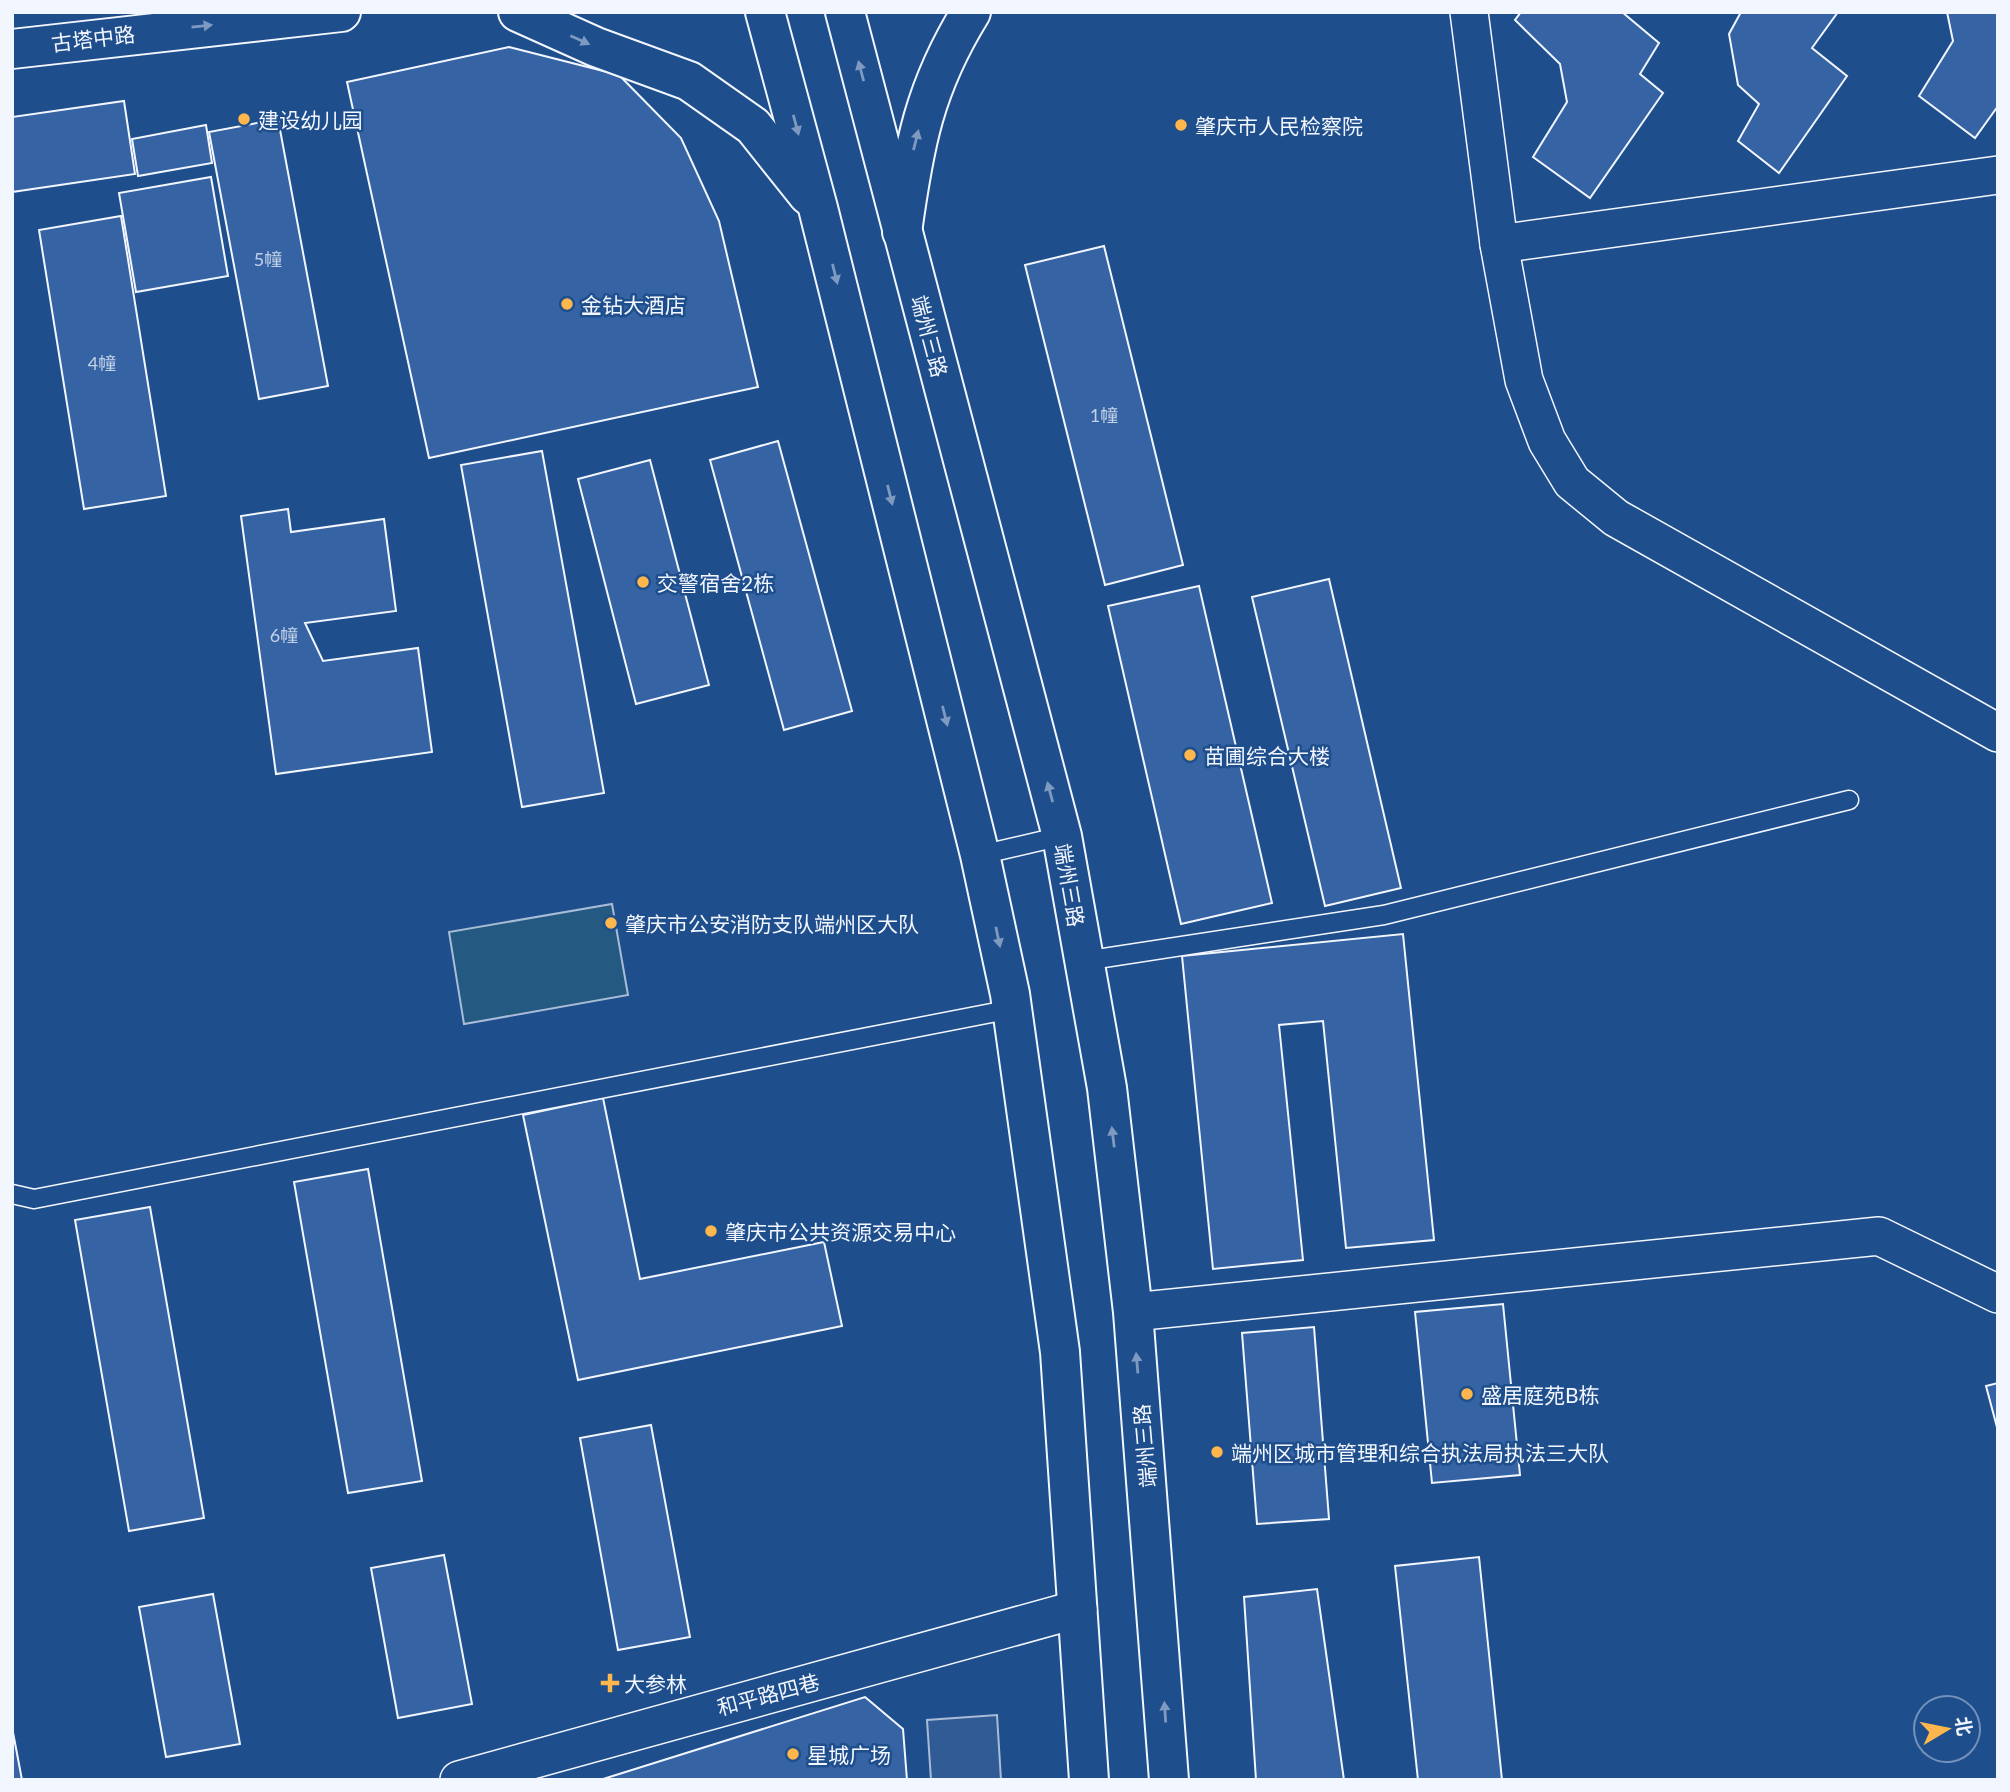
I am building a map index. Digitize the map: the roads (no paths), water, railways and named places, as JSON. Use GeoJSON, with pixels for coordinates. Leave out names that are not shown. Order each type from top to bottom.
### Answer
{"type":"FeatureCollection","features":[{"type":"Feature","properties":{"kind":"main road","name":"古塔中路"},"geometry":{"type":"LineString","coordinates":[[12,49],[155,21],[341,12]]}},
{"type":"Feature","properties":{"kind":"main road"},"geometry":{"type":"LineString","coordinates":[[518,12],[596,47],[689,81],[753,126],[818,208]]}},
{"type":"Feature","properties":{"kind":"main road"},"geometry":{"type":"LineString","coordinates":[[765,12],[818,208],[980,855],[1012,1009],[1060,1352],[1089,1780]]}},
{"type":"Feature","properties":{"kind":"main road","name":"端州三路"},"geometry":{"type":"LineString","coordinates":[[845,12],[1062,836],[1107,1088],[1133,1312],[1169,1780]]}},
{"type":"Feature","properties":{"kind":"main road"},"geometry":{"type":"LineString","coordinates":[[902,232],[914,145],[951,44],[971,12]]}},
{"type":"Feature","properties":{"kind":"street"},"geometry":{"type":"LineString","coordinates":[[1469,12],[1499,244],[1524,380],[1547,441],[1572,482],[1616,518],[1998,733]]}},
{"type":"Feature","properties":{"kind":"street"},"geometry":{"type":"LineString","coordinates":[[1499,244],[1998,175]]}},
{"type":"Feature","properties":{"kind":"street"},"geometry":{"type":"LineString","coordinates":[[1133,1312],[1879,1236],[1998,1294]]}},
{"type":"Feature","properties":{"kind":"street","name":"和平路四巷"},"geometry":{"type":"LineString","coordinates":[[459,1780],[1078,1609]]}},
{"type":"Feature","properties":{"kind":"lane"},"geometry":{"type":"LineString","coordinates":[[1084,961],[1384,915],[1849,800]]}},
{"type":"Feature","properties":{"kind":"lane"},"geometry":{"type":"LineString","coordinates":[[980,855],[1062,836]]}},
{"type":"Feature","properties":{"kind":"lane"},"geometry":{"type":"LineString","coordinates":[[12,1194],[34,1199],[1012,1009]]}},
{"type":"Feature","properties":{"kind":"place","name":"建设幼儿园"},"geometry":{"type":"Point","coordinates":[244,119]}},
{"type":"Feature","properties":{"kind":"place","name":"肇庆市人民检察院"},"geometry":{"type":"Point","coordinates":[1181,125]}},
{"type":"Feature","properties":{"kind":"place","name":"金钻大酒店"},"geometry":{"type":"Point","coordinates":[567,304]}},
{"type":"Feature","properties":{"kind":"place","name":"交警宿舍2栋"},"geometry":{"type":"Point","coordinates":[643,582]}},
{"type":"Feature","properties":{"kind":"place","name":"苗圃综合大楼"},"geometry":{"type":"Point","coordinates":[1190,755]}},
{"type":"Feature","properties":{"kind":"place","name":"肇庆市公安消防支队端州区大队"},"geometry":{"type":"Point","coordinates":[611,923]}},
{"type":"Feature","properties":{"kind":"place","name":"肇庆市公共资源交易中心"},"geometry":{"type":"Point","coordinates":[711,1231]}},
{"type":"Feature","properties":{"kind":"place","name":"盛居庭苑B栋"},"geometry":{"type":"Point","coordinates":[1467,1394]}},
{"type":"Feature","properties":{"kind":"place","name":"端州区城市管理和综合执法局执法三大队"},"geometry":{"type":"Point","coordinates":[1217,1452]}},
{"type":"Feature","properties":{"kind":"place","name":"大参林"},"geometry":{"type":"Point","coordinates":[610,1683]}},
{"type":"Feature","properties":{"kind":"place","name":"星城广场"},"geometry":{"type":"Point","coordinates":[793,1754]}}]}
